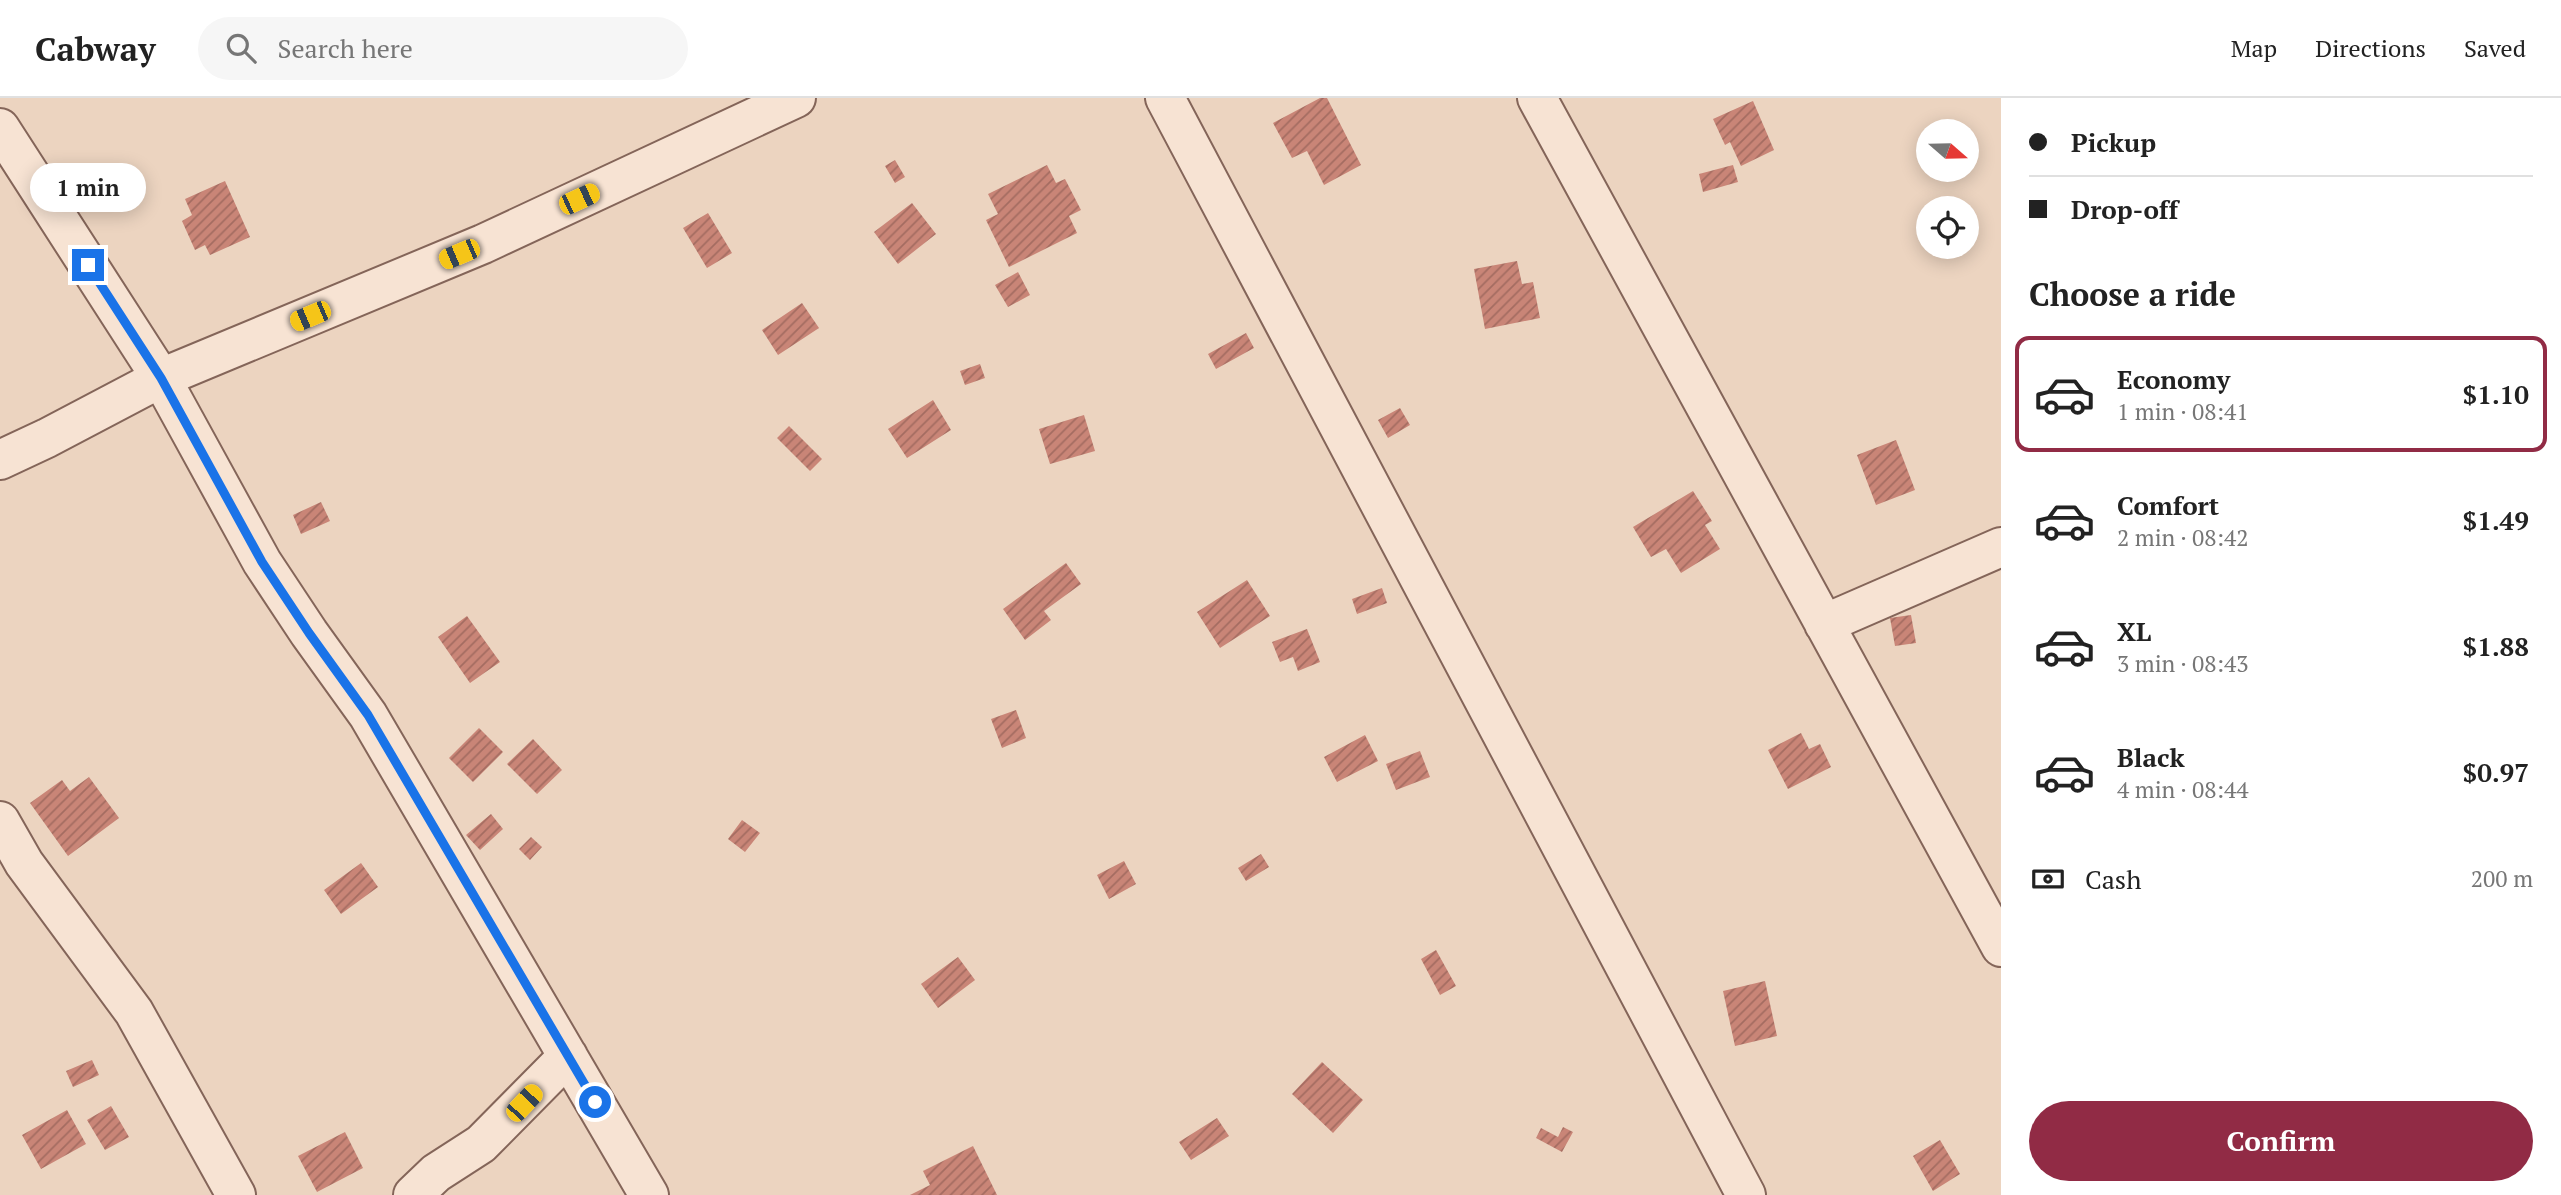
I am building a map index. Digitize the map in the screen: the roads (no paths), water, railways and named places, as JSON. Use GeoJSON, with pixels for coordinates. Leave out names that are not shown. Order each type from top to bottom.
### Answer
{"type":"FeatureCollection","features":[{"type":"Feature","properties":{"kind":"street"},"geometry":{"type":"LineString","coordinates":[[0,460],[161,378],[484,244],[796,98]]}},
{"type":"Feature","properties":{"kind":"street"},"geometry":{"type":"LineString","coordinates":[[1165,98],[1746,1195]]}},
{"type":"Feature","properties":{"kind":"street"},"geometry":{"type":"LineString","coordinates":[[1537,98],[2001,947]]}},
{"type":"Feature","properties":{"kind":"street"},"geometry":{"type":"LineString","coordinates":[[0,128],[161,378],[262,562],[368,715],[649,1195]]}},
{"type":"Feature","properties":{"kind":"street"},"geometry":{"type":"LineString","coordinates":[[1824,624],[2001,547]]}},
{"type":"Feature","properties":{"kind":"street"},"geometry":{"type":"LineString","coordinates":[[0,821],[24,863],[134,1012],[236,1195]]}},
{"type":"Feature","properties":{"kind":"street"},"geometry":{"type":"LineString","coordinates":[[413,1195],[436,1173],[481,1144],[568,1056]]}}]}
